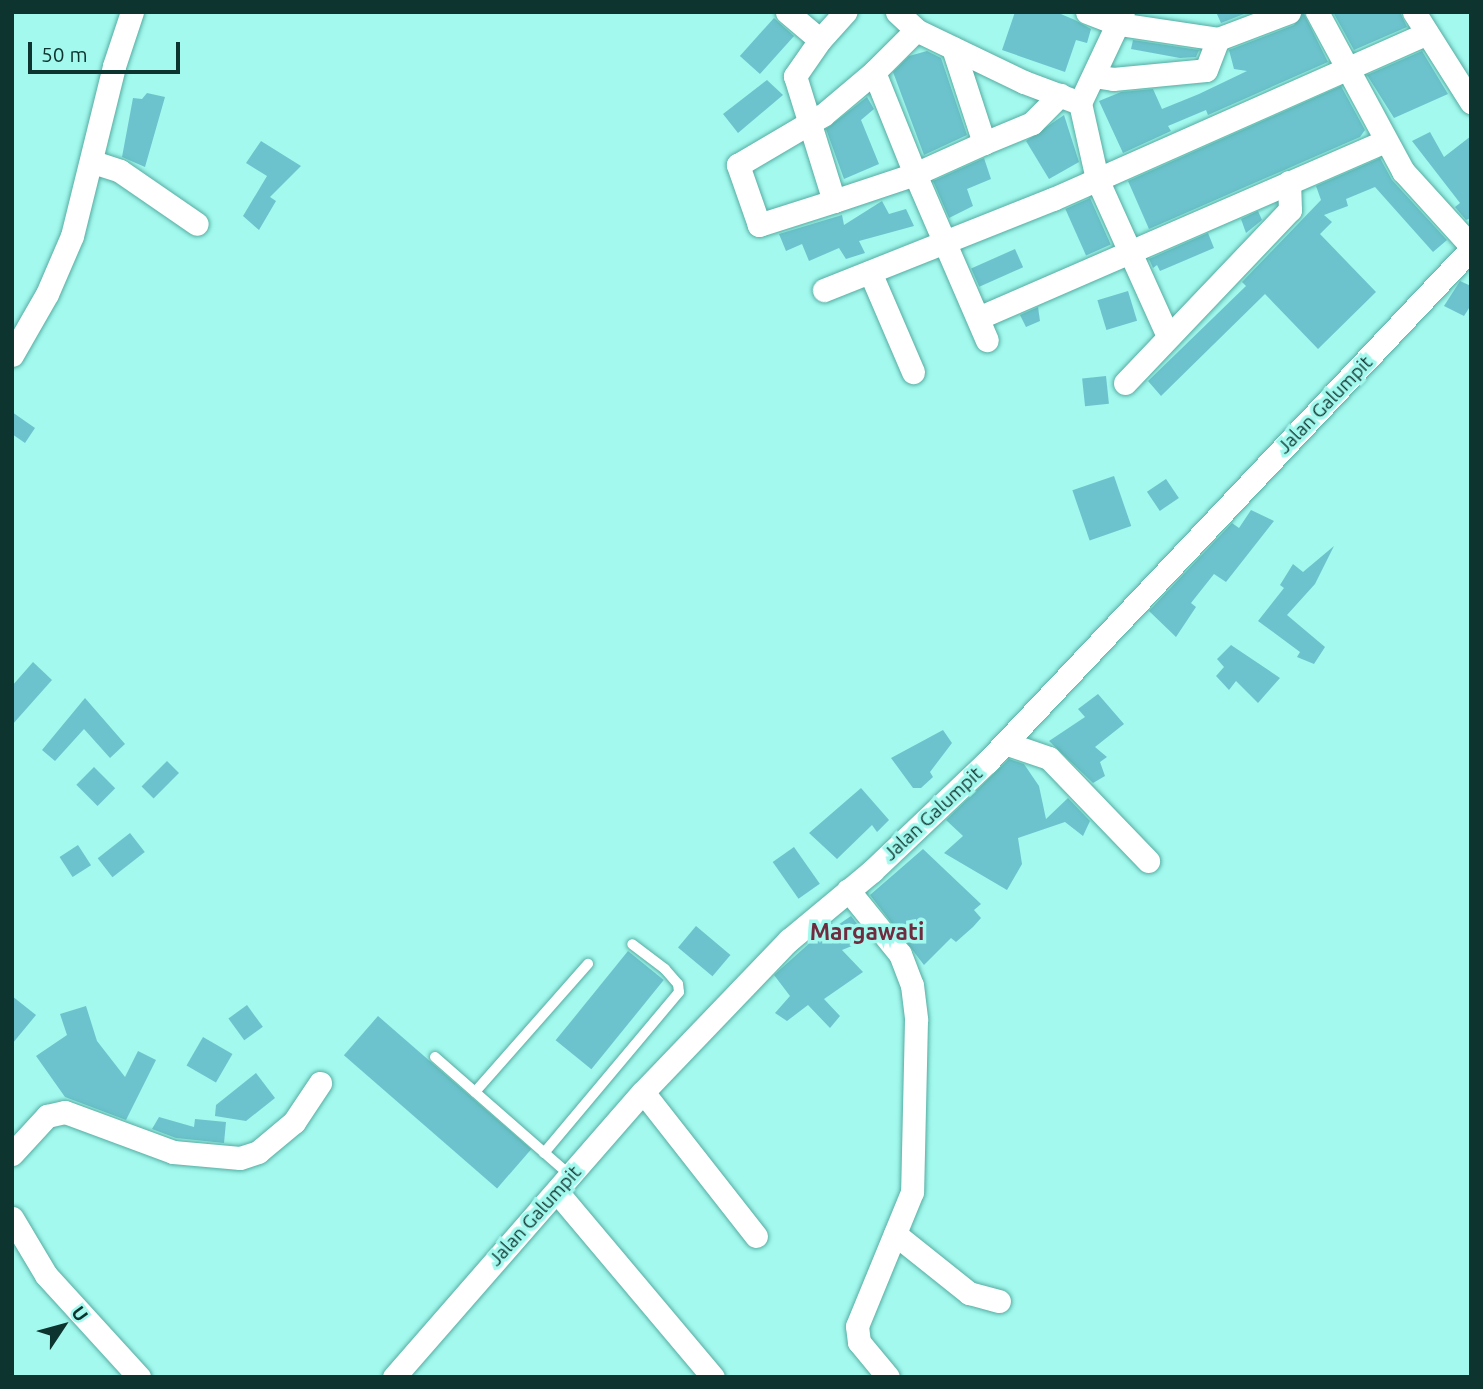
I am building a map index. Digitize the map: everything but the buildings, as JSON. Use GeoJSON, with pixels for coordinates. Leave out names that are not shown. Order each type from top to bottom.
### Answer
{"type":"FeatureCollection","features":[{"type":"Feature","properties":{"kind":"street"},"geometry":{"type":"LineString","coordinates":[[12,355],[47,294],[105,165],[114,66],[132,12]]}},
{"type":"Feature","properties":{"kind":"street"},"geometry":{"type":"LineString","coordinates":[[787,12],[820,40]]}},
{"type":"Feature","properties":{"kind":"street"},"geometry":{"type":"LineString","coordinates":[[834,201],[806,123],[795,76],[820,40],[845,12]]}},
{"type":"Feature","properties":{"kind":"street"},"geometry":{"type":"LineString","coordinates":[[897,12],[916,30],[1070,99],[1097,179],[1168,336]]}},
{"type":"Feature","properties":{"kind":"street"},"geometry":{"type":"LineString","coordinates":[[1087,12],[1213,37],[1289,12]]}},
{"type":"Feature","properties":{"kind":"street"},"geometry":{"type":"LineString","coordinates":[[1094,76],[1113,79],[1206,70],[1213,37],[1200,12]]}},
{"type":"Feature","properties":{"kind":"street"},"geometry":{"type":"LineString","coordinates":[[1317,12],[1403,171],[1471,248]]}},
{"type":"Feature","properties":{"kind":"street"},"geometry":{"type":"LineString","coordinates":[[1414,12],[1471,102]]}},
{"type":"Feature","properties":{"kind":"street"},"geometry":{"type":"LineString","coordinates":[[916,30],[874,72],[806,123],[740,161],[737,168],[741,185],[761,226],[915,174],[1032,123],[1070,99],[1094,76],[1121,18]]}},
{"type":"Feature","properties":{"kind":"street"},"geometry":{"type":"LineString","coordinates":[[824,290],[1097,179],[1349,70],[1427,33]]}},
{"type":"Feature","properties":{"kind":"street"},"geometry":{"type":"LineString","coordinates":[[953,48],[984,143]]}},
{"type":"Feature","properties":{"kind":"street"},"geometry":{"type":"LineString","coordinates":[[874,72],[942,240],[987,340]]}},
{"type":"Feature","properties":{"kind":"street"},"geometry":{"type":"LineString","coordinates":[[978,318],[1385,141]]}},
{"type":"Feature","properties":{"kind":"street"},"geometry":{"type":"LineString","coordinates":[[105,165],[197,225]]}},
{"type":"Feature","properties":{"kind":"street"},"geometry":{"type":"LineString","coordinates":[[1125,383],[1290,210],[1289,181]]}},
{"type":"Feature","properties":{"kind":"street","name":"Jalan Galumpit"},"geometry":{"type":"LineString","coordinates":[[394,1377],[643,1092],[789,940],[848,890],[1005,743],[1471,248]]}},
{"type":"Feature","properties":{"kind":"street"},"geometry":{"type":"LineString","coordinates":[[870,272],[913,372]]}},
{"type":"Feature","properties":{"kind":"street"},"geometry":{"type":"LineString","coordinates":[[1005,743],[1049,758],[1148,861]]}},
{"type":"Feature","properties":{"kind":"street"},"geometry":{"type":"LineString","coordinates":[[848,890],[900,954],[912,985],[916,1020],[912,1192],[858,1326],[859,1342],[888,1377]]}},
{"type":"Feature","properties":{"kind":"street"},"geometry":{"type":"LineString","coordinates":[[12,1154],[47,1116],[65,1112],[173,1152],[240,1157],[258,1152],[294,1122],[320,1083]]}},
{"type":"Feature","properties":{"kind":"street"},"geometry":{"type":"LineString","coordinates":[[643,1092],[756,1236]]}},
{"type":"Feature","properties":{"kind":"street"},"geometry":{"type":"LineString","coordinates":[[564,1184],[713,1377]]}},
{"type":"Feature","properties":{"kind":"street"},"geometry":{"type":"LineString","coordinates":[[12,1218],[46,1275],[139,1377]]}},
{"type":"Feature","properties":{"kind":"street"},"geometry":{"type":"LineString","coordinates":[[895,1234],[969,1293],[999,1301]]}},
{"type":"Feature","properties":{"kind":"lane"},"geometry":{"type":"LineString","coordinates":[[544,1153],[679,992],[678,984],[665,970],[632,944]]}},
{"type":"Feature","properties":{"kind":"lane"},"geometry":{"type":"LineString","coordinates":[[475,1092],[588,964]]}},
{"type":"Feature","properties":{"kind":"lane"},"geometry":{"type":"LineString","coordinates":[[435,1057],[544,1153],[564,1184]]}},
{"type":"Feature","properties":{"kind":"district","name":"Margawati"},"geometry":{"type":"Point","coordinates":[867,932]}}]}
